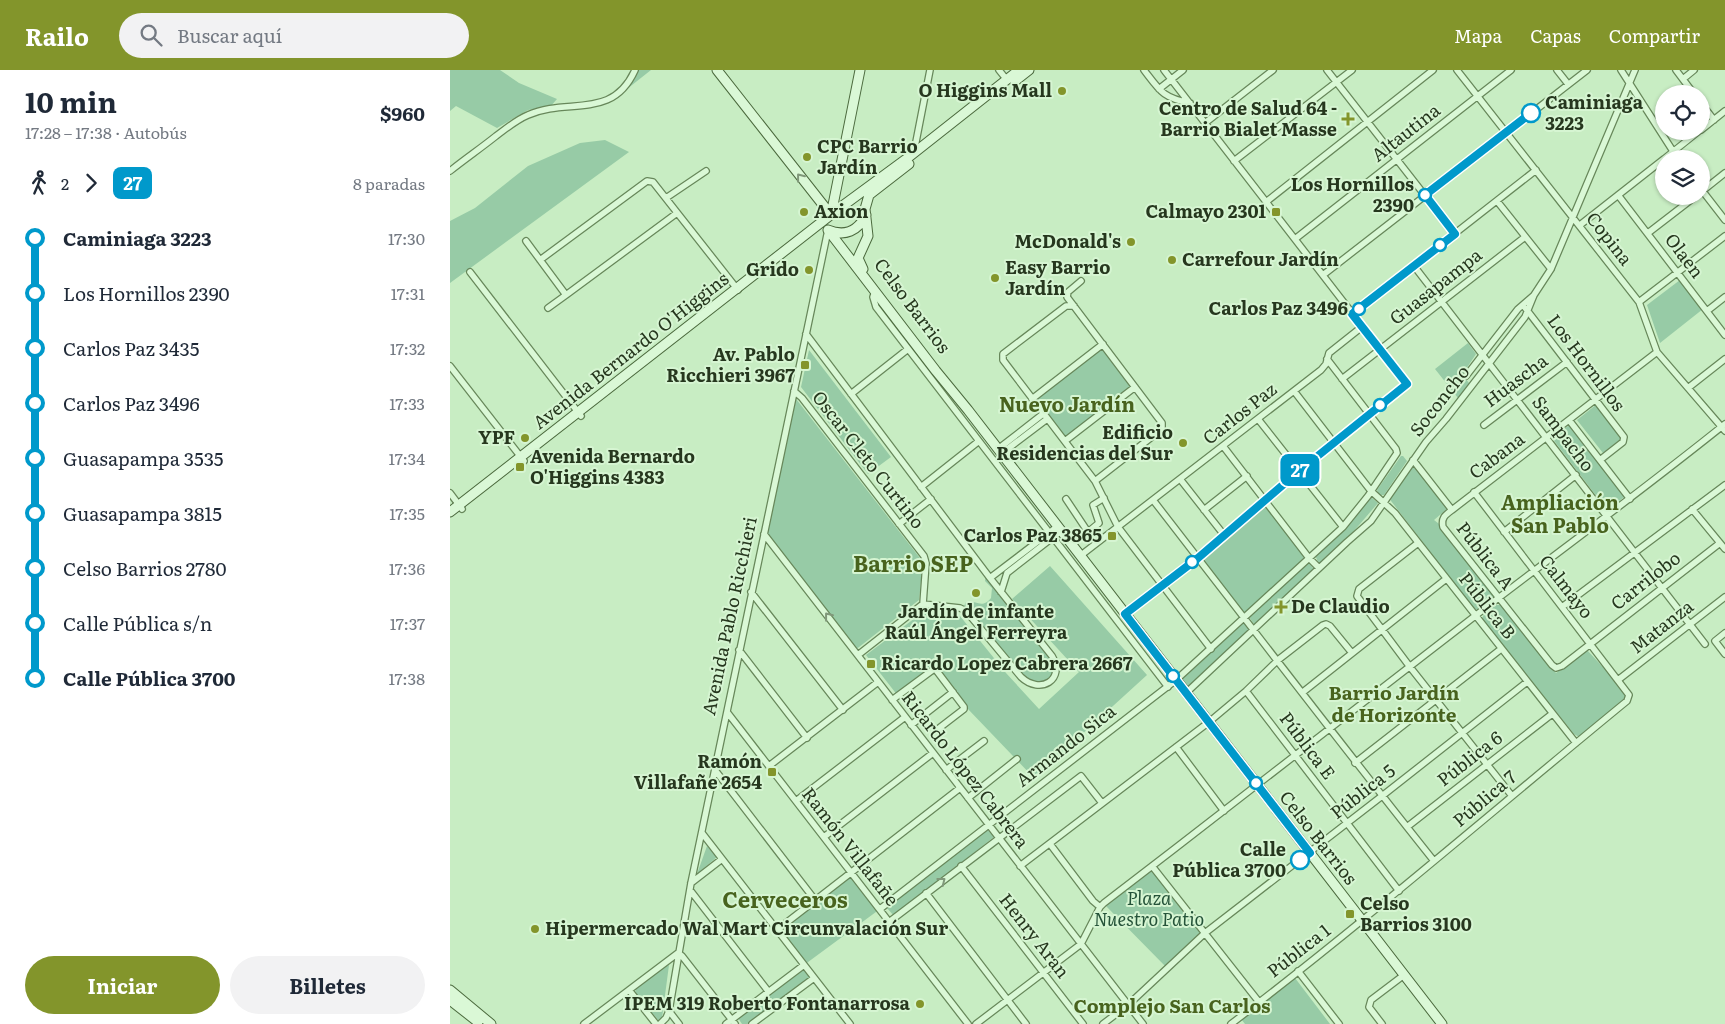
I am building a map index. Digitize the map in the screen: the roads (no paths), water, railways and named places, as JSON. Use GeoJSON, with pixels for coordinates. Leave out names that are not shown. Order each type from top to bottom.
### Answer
{"type":"FeatureCollection","features":[{"type":"Feature","properties":{"kind":"main road"},"geometry":{"type":"LineString","coordinates":[[717,70],[831,215]]}},
{"type":"Feature","properties":{"kind":"main road"},"geometry":{"type":"LineString","coordinates":[[860,70],[831,215],[824,230],[841,234],[851,232],[860,225],[866,212],[867,199],[871,192],[897,174],[1029,70]]}},
{"type":"Feature","properties":{"kind":"main road","name":"Avenida Bernardo O'Higgins"},"geometry":{"type":"LineString","coordinates":[[450,518],[461,507],[842,206],[905,160],[1019,70]]}},
{"type":"Feature","properties":{"kind":"main road"},"geometry":{"type":"LineString","coordinates":[[897,174],[898,167],[905,160]]}},
{"type":"Feature","properties":{"kind":"main road"},"geometry":{"type":"LineString","coordinates":[[842,206],[856,202],[866,212]]}},
{"type":"Feature","properties":{"kind":"main road","name":"Celso Barrios"},"geometry":{"type":"LineString","coordinates":[[866,212],[868,236],[858,258],[860,264],[940,369],[968,410]]}},
{"type":"Feature","properties":{"kind":"main road","name":"Avenida Bernardo O'Higgins"},"geometry":{"type":"LineString","coordinates":[[738,290],[824,230]]}},
{"type":"Feature","properties":{"kind":"main road","name":"Celso Barrios"},"geometry":{"type":"LineString","coordinates":[[824,230],[842,248],[1442,1024]]}},
{"type":"Feature","properties":{"kind":"main road"},"geometry":{"type":"LineString","coordinates":[[842,248],[852,252],[861,250]]}},
{"type":"Feature","properties":{"kind":"main road","name":"Avenida Bernardo O'Higgins"},"geometry":{"type":"LineString","coordinates":[[450,512],[461,507]]}},
{"type":"Feature","properties":{"kind":"main road"},"geometry":{"type":"LineString","coordinates":[[450,990],[491,1024]]}},
{"type":"Feature","properties":{"kind":"main road"},"geometry":{"type":"LineString","coordinates":[[450,1000],[481,1024]]}},
{"type":"Feature","properties":{"kind":"street"},"geometry":{"type":"LineString","coordinates":[[450,171],[512,123],[528,114],[546,110],[595,105],[612,98],[625,87],[635,70]]}},
{"type":"Feature","properties":{"kind":"street"},"geometry":{"type":"LineString","coordinates":[[914,152],[930,70]]}},
{"type":"Feature","properties":{"kind":"street"},"geometry":{"type":"LineString","coordinates":[[999,70],[1007,80]]}},
{"type":"Feature","properties":{"kind":"street"},"geometry":{"type":"LineString","coordinates":[[1144,70],[1163,94],[1174,100],[1190,103]]}},
{"type":"Feature","properties":{"kind":"street"},"geometry":{"type":"LineString","coordinates":[[1125,614],[1198,558],[1299,471],[1407,384],[1164,70]]}},
{"type":"Feature","properties":{"kind":"street"},"geometry":{"type":"LineString","coordinates":[[1159,89],[1183,70]]}},
{"type":"Feature","properties":{"kind":"street"},"geometry":{"type":"LineString","coordinates":[[1205,122],[1273,70]]}},
{"type":"Feature","properties":{"kind":"street"},"geometry":{"type":"LineString","coordinates":[[1327,70],[1455,234]]}},
{"type":"Feature","properties":{"kind":"street"},"geometry":{"type":"LineString","coordinates":[[1234,161],[1352,70]]}},
{"type":"Feature","properties":{"kind":"street"},"geometry":{"type":"LineString","coordinates":[[1266,202],[1433,70]]}},
{"type":"Feature","properties":{"kind":"street","name":"Copina"},"geometry":{"type":"LineString","coordinates":[[1457,70],[1639,302],[1657,352],[1724,427]]}},
{"type":"Feature","properties":{"kind":"street","name":"Altautina"},"geometry":{"type":"LineString","coordinates":[[1295,239],[1511,70]]}},
{"type":"Feature","properties":{"kind":"street"},"geometry":{"type":"LineString","coordinates":[[1557,70],[1568,84]]}},
{"type":"Feature","properties":{"kind":"street"},"geometry":{"type":"LineString","coordinates":[[1323,275],[1587,70]]}},
{"type":"Feature","properties":{"kind":"street"},"geometry":{"type":"LineString","coordinates":[[1621,70],[1628,84],[1672,150]]}},
{"type":"Feature","properties":{"kind":"street","name":"Soconcho"},"geometry":{"type":"LineString","coordinates":[[1186,693],[1371,521],[1413,460],[1528,312],[1534,295],[1552,269],[1635,70]]}},
{"type":"Feature","properties":{"kind":"street"},"geometry":{"type":"LineString","coordinates":[[1676,70],[1687,85]]}},
{"type":"Feature","properties":{"kind":"street"},"geometry":{"type":"LineString","coordinates":[[1682,79],[1694,70]]}},
{"type":"Feature","properties":{"kind":"street"},"geometry":{"type":"LineString","coordinates":[[1710,123],[1725,111]]}},
{"type":"Feature","properties":{"kind":"street"},"geometry":{"type":"LineString","coordinates":[[1710,115],[1714,120]]}},
{"type":"Feature","properties":{"kind":"street"},"geometry":{"type":"LineString","coordinates":[[1675,150],[1688,140]]}},
{"type":"Feature","properties":{"kind":"street"},"geometry":{"type":"LineString","coordinates":[[1580,225],[1655,166]]}},
{"type":"Feature","properties":{"kind":"street"},"geometry":{"type":"LineString","coordinates":[[1352,314],[1536,170]]}},
{"type":"Feature","properties":{"kind":"street"},"geometry":{"type":"LineString","coordinates":[[666,198],[706,171]]}},
{"type":"Feature","properties":{"kind":"street"},"geometry":{"type":"LineString","coordinates":[[1710,185],[1725,173]]}},
{"type":"Feature","properties":{"kind":"street"},"geometry":{"type":"LineString","coordinates":[[540,260],[647,182],[653,182],[738,290]]}},
{"type":"Feature","properties":{"kind":"street","name":"Olaen"},"geometry":{"type":"LineString","coordinates":[[1618,195],[1725,335]]}},
{"type":"Feature","properties":{"kind":"street"},"geometry":{"type":"LineString","coordinates":[[1497,201],[1552,269]]}},
{"type":"Feature","properties":{"kind":"street"},"geometry":{"type":"LineString","coordinates":[[1710,201],[1725,220]]}},
{"type":"Feature","properties":{"kind":"street"},"geometry":{"type":"LineString","coordinates":[[1648,233],[1684,205]]}},
{"type":"Feature","properties":{"kind":"street"},"geometry":{"type":"LineString","coordinates":[[548,308],[677,213]]}},
{"type":"Feature","properties":{"kind":"street","name":"Avenida Pablo Ricchieri"},"geometry":{"type":"LineString","coordinates":[[669,1011],[690,886],[806,334],[824,230]]}},
{"type":"Feature","properties":{"kind":"street"},"geometry":{"type":"LineString","coordinates":[[1639,302],[1725,236]]}},
{"type":"Feature","properties":{"kind":"street","name":"Guasapampa"},"geometry":{"type":"LineString","coordinates":[[1342,379],[1526,237]]}},
{"type":"Feature","properties":{"kind":"street"},"geometry":{"type":"LineString","coordinates":[[526,241],[566,295]]}},
{"type":"Feature","properties":{"kind":"street","name":"Sampacho"},"geometry":{"type":"LineString","coordinates":[[1414,266],[1705,644]]}},
{"type":"Feature","properties":{"kind":"street"},"geometry":{"type":"LineString","coordinates":[[470,272],[580,414]]}},
{"type":"Feature","properties":{"kind":"street"},"geometry":{"type":"LineString","coordinates":[[1081,281],[1067,294],[1067,297],[1162,423],[1162,429],[1095,481]]}},
{"type":"Feature","properties":{"kind":"street"},"geometry":{"type":"LineString","coordinates":[[875,291],[873,297],[876,307],[1168,687]]}},
{"type":"Feature","properties":{"kind":"street"},"geometry":{"type":"LineString","coordinates":[[1466,376],[1523,305],[1534,295]]}},
{"type":"Feature","properties":{"kind":"street"},"geometry":{"type":"LineString","coordinates":[[1707,311],[1725,296]]}},
{"type":"Feature","properties":{"kind":"street","name":"Los Hornillos"},"geometry":{"type":"LineString","coordinates":[[1523,305],[1624,437],[1624,440],[1600,460]]}},
{"type":"Feature","properties":{"kind":"street"},"geometry":{"type":"LineString","coordinates":[[1074,306],[1066,306],[1002,356],[1003,360],[1095,481],[1118,527],[1211,649]]}},
{"type":"Feature","properties":{"kind":"street","name":"Carlos Paz"},"geometry":{"type":"LineString","coordinates":[[1080,556],[1324,367],[1329,353],[1363,326]]}},
{"type":"Feature","properties":{"kind":"street"},"geometry":{"type":"LineString","coordinates":[[806,334],[1000,592],[1055,661],[1056,673],[1048,682],[1040,686],[1032,685],[1027,682],[969,613],[960,608],[922,604],[858,655]]}},
{"type":"Feature","properties":{"kind":"street"},"geometry":{"type":"LineString","coordinates":[[1032,399],[1103,344]]}},
{"type":"Feature","properties":{"kind":"street"},"geometry":{"type":"LineString","coordinates":[[851,394],[908,349]]}},
{"type":"Feature","properties":{"kind":"street","name":"Cabana"},"geometry":{"type":"LineString","coordinates":[[1452,510],[1657,352]]}},
{"type":"Feature","properties":{"kind":"street"},"geometry":{"type":"LineString","coordinates":[[1327,359],[1369,414]]}},
{"type":"Feature","properties":{"kind":"street"},"geometry":{"type":"LineString","coordinates":[[1688,388],[1725,359]]}},
{"type":"Feature","properties":{"kind":"street","name":"Huascha"},"geometry":{"type":"LineString","coordinates":[[1484,425],[1567,362]]}},
{"type":"Feature","properties":{"kind":"street"},"geometry":{"type":"LineString","coordinates":[[450,366],[523,459]]}},
{"type":"Feature","properties":{"kind":"street"},"geometry":{"type":"LineString","coordinates":[[1065,441],[1135,387]]}},
{"type":"Feature","properties":{"kind":"street","name":"Oscar Cleto Curtino"},"geometry":{"type":"LineString","coordinates":[[794,391],[802,398],[926,559],[922,604]]}},
{"type":"Feature","properties":{"kind":"street","name":"Pública B"},"geometry":{"type":"LineString","coordinates":[[1294,391],[1371,491],[1396,513],[1576,743]]}},
{"type":"Feature","properties":{"kind":"street","name":"Soconcho"},"geometry":{"type":"LineString","coordinates":[[1176,680],[1343,527],[1371,491],[1396,456],[1396,450],[1369,414]]}},
{"type":"Feature","properties":{"kind":"street"},"geometry":{"type":"LineString","coordinates":[[1000,451],[1045,417]]}},
{"type":"Feature","properties":{"kind":"street"},"geometry":{"type":"LineString","coordinates":[[1258,419],[1343,527]]}},
{"type":"Feature","properties":{"kind":"street","name":"Sampacho"},"geometry":{"type":"LineString","coordinates":[[1570,420],[1630,499]]}},
{"type":"Feature","properties":{"kind":"street"},"geometry":{"type":"LineString","coordinates":[[976,1024],[1080,944],[1100,907],[1329,728],[1724,427]]}},
{"type":"Feature","properties":{"kind":"street"},"geometry":{"type":"LineString","coordinates":[[921,487],[980,441]]}},
{"type":"Feature","properties":{"kind":"street"},"geometry":{"type":"LineString","coordinates":[[1223,446],[1309,558],[1319,568]]}},
{"type":"Feature","properties":{"kind":"street","name":"Pública A"},"geometry":{"type":"LineString","coordinates":[[1413,460],[1452,510],[1444,516],[1443,527],[1552,665],[1556,668],[1562,666],[1590,643]]}},
{"type":"Feature","properties":{"kind":"street"},"geometry":{"type":"LineString","coordinates":[[1504,532],[1576,475]]}},
{"type":"Feature","properties":{"kind":"street"},"geometry":{"type":"LineString","coordinates":[[1204,510],[1247,476]]}},
{"type":"Feature","properties":{"kind":"street"},"geometry":{"type":"LineString","coordinates":[[1180,480],[1224,535]]}},
{"type":"Feature","properties":{"kind":"street"},"geometry":{"type":"LineString","coordinates":[[1562,607],[1725,486]]}},
{"type":"Feature","properties":{"kind":"street","name":"Calmayo"},"geometry":{"type":"LineString","coordinates":[[1474,492],[1618,680],[1629,695],[1628,701]]}},
{"type":"Feature","properties":{"kind":"street"},"geometry":{"type":"LineString","coordinates":[[450,493],[461,507]]}},
{"type":"Feature","properties":{"kind":"street"},"geometry":{"type":"LineString","coordinates":[[1066,500],[1088,532],[1099,523],[1093,506],[1104,498]]}},
{"type":"Feature","properties":{"kind":"street"},"geometry":{"type":"LineString","coordinates":[[899,524],[931,499]]}},
{"type":"Feature","properties":{"kind":"street"},"geometry":{"type":"LineString","coordinates":[[1153,500],[1303,692],[1355,763],[1434,861]]}},
{"type":"Feature","properties":{"kind":"street"},"geometry":{"type":"LineString","coordinates":[[1692,510],[1725,549]]}},
{"type":"Feature","properties":{"kind":"street"},"geometry":{"type":"LineString","coordinates":[[1000,592],[1007,573],[1059,528]]}},
{"type":"Feature","properties":{"kind":"street","name":"Ricardo López Cabrera"},"geometry":{"type":"LineString","coordinates":[[764,534],[1142,1024]]}},
{"type":"Feature","properties":{"kind":"street"},"geometry":{"type":"LineString","coordinates":[[990,578],[1051,535]]}},
{"type":"Feature","properties":{"kind":"street"},"geometry":{"type":"LineString","coordinates":[[1418,543],[1357,592],[1359,600],[1512,796]]}},
{"type":"Feature","properties":{"kind":"street","name":"Carrilobo"},"geometry":{"type":"LineString","coordinates":[[1590,643],[1720,543]]}},
{"type":"Feature","properties":{"kind":"street"},"geometry":{"type":"LineString","coordinates":[[1303,692],[1446,579]]}},
{"type":"Feature","properties":{"kind":"street"},"geometry":{"type":"LineString","coordinates":[[751,592],[842,710]]}},
{"type":"Feature","properties":{"kind":"street","name":"Matanza"},"geometry":{"type":"LineString","coordinates":[[1618,680],[1725,597]]}},
{"type":"Feature","properties":{"kind":"street"},"geometry":{"type":"LineString","coordinates":[[1020,866],[1209,722],[1246,691],[1278,660],[1326,624],[1330,626],[1352,653]]}},
{"type":"Feature","properties":{"kind":"street"},"geometry":{"type":"LineString","coordinates":[[1725,633],[1715,641],[1725,654]]}},
{"type":"Feature","properties":{"kind":"street"},"geometry":{"type":"LineString","coordinates":[[1355,763],[1501,649]]}},
{"type":"Feature","properties":{"kind":"street"},"geometry":{"type":"LineString","coordinates":[[740,650],[807,738]]}},
{"type":"Feature","properties":{"kind":"street"},"geometry":{"type":"LineString","coordinates":[[892,700],[934,669],[964,706],[964,709],[938,729]]}},
{"type":"Feature","properties":{"kind":"street","name":"Armando Sica"},"geometry":{"type":"LineString","coordinates":[[880,910],[1176,680]]}},
{"type":"Feature","properties":{"kind":"street"},"geometry":{"type":"LineString","coordinates":[[769,766],[878,682]]}},
{"type":"Feature","properties":{"kind":"street","name":"Pública 5"},"geometry":{"type":"LineString","coordinates":[[1103,1024],[1128,1005],[1205,933],[1527,682]]}},
{"type":"Feature","properties":{"kind":"street","name":"Pública E"},"geometry":{"type":"LineString","coordinates":[[1246,691],[1399,891]]}},
{"type":"Feature","properties":{"kind":"street"},"geometry":{"type":"LineString","coordinates":[[911,725],[953,692]]}},
{"type":"Feature","properties":{"kind":"street","name":"Pública 7"},"geometry":{"type":"LineString","coordinates":[[1362,921],[1628,701]]}},
{"type":"Feature","properties":{"kind":"street","name":"Ramón Villafañe"},"geometry":{"type":"LineString","coordinates":[[727,712],[968,1024]]}},
{"type":"Feature","properties":{"kind":"street","name":"Pública 6"},"geometry":{"type":"LineString","coordinates":[[1407,827],[1552,714]]}},
{"type":"Feature","properties":{"kind":"street"},"geometry":{"type":"LineString","coordinates":[[796,801],[905,717]]}},
{"type":"Feature","properties":{"kind":"street"},"geometry":{"type":"LineString","coordinates":[[946,770],[984,741]]}},
{"type":"Feature","properties":{"kind":"street"},"geometry":{"type":"LineString","coordinates":[[1176,748],[1224,811]]}},
{"type":"Feature","properties":{"kind":"street"},"geometry":{"type":"LineString","coordinates":[[824,837],[933,753]]}},
{"type":"Feature","properties":{"kind":"street"},"geometry":{"type":"LineString","coordinates":[[968,798],[1017,759]]}},
{"type":"Feature","properties":{"kind":"street"},"geometry":{"type":"LineString","coordinates":[[715,770],[815,900]]}},
{"type":"Feature","properties":{"kind":"street","name":"Armando Sica"},"geometry":{"type":"LineString","coordinates":[[889,922],[998,837],[1081,776],[1102,803]]}},
{"type":"Feature","properties":{"kind":"street"},"geometry":{"type":"LineString","coordinates":[[777,930],[960,788]]}},
{"type":"Feature","properties":{"kind":"street"},"geometry":{"type":"LineString","coordinates":[[702,833],[850,1024]]}},
{"type":"Feature","properties":{"kind":"street"},"geometry":{"type":"LineString","coordinates":[[1050,844],[1093,901],[1100,907]]}},
{"type":"Feature","properties":{"kind":"street"},"geometry":{"type":"LineString","coordinates":[[722,859],[690,886],[768,992]]}},
{"type":"Feature","properties":{"kind":"street","name":"Henry Aran"},"geometry":{"type":"LineString","coordinates":[[961,866],[1083,1024]]}},
{"type":"Feature","properties":{"kind":"street"},"geometry":{"type":"LineString","coordinates":[[1152,866],[1259,1002]]}},
{"type":"Feature","properties":{"kind":"street"},"geometry":{"type":"LineString","coordinates":[[926,893],[1026,1024]]}},
{"type":"Feature","properties":{"kind":"street","name":"Pública 1"},"geometry":{"type":"LineString","coordinates":[[1231,1024],[1238,1022],[1259,1002],[1362,921]]}},
{"type":"Feature","properties":{"kind":"street"},"geometry":{"type":"LineString","coordinates":[[584,1024],[678,954],[682,956],[733,1022]]}},
{"type":"Feature","properties":{"kind":"street"},"geometry":{"type":"LineString","coordinates":[[726,1024],[733,1022],[804,965]]}},
{"type":"Feature","properties":{"kind":"street"},"geometry":{"type":"LineString","coordinates":[[1298,971],[1339,1024]]}},
{"type":"Feature","properties":{"kind":"street"},"geometry":{"type":"LineString","coordinates":[[1382,1024],[1368,1004],[1404,975]]}},
{"type":"Feature","properties":{"kind":"street"},"geometry":{"type":"LineString","coordinates":[[752,1024],[814,978]]}},
{"type":"Feature","properties":{"kind":"street"},"geometry":{"type":"LineString","coordinates":[[629,990],[658,1024],[666,1018],[669,1011],[679,1024]]}},
{"type":"Feature","properties":{"kind":"place","name":"O Higgins Mall"},"geometry":{"type":"Point","coordinates":[1062,91]}},
{"type":"Feature","properties":{"kind":"place","name":"Caminiaga 3223"},"geometry":{"type":"Point","coordinates":[1531,113]}},
{"type":"Feature","properties":{"kind":"place","name":"Centro de Salud 64 - Barrio Bialet Masse"},"geometry":{"type":"Point","coordinates":[1348,119]}},
{"type":"Feature","properties":{"kind":"place","name":"CPC Barrio Jardín"},"geometry":{"type":"Point","coordinates":[807,157]}},
{"type":"Feature","properties":{"kind":"place","name":"Los Hornillos 2390"},"geometry":{"type":"Point","coordinates":[1425,195]}},
{"type":"Feature","properties":{"kind":"place","name":"Axion"},"geometry":{"type":"Point","coordinates":[804,212]}},
{"type":"Feature","properties":{"kind":"place","name":"Calmayo 2301"},"geometry":{"type":"Point","coordinates":[1276,212]}},
{"type":"Feature","properties":{"kind":"place","name":"McDonald's"},"geometry":{"type":"Point","coordinates":[1131,242]}},
{"type":"Feature","properties":{"kind":"place","name":"Carrefour Jardín"},"geometry":{"type":"Point","coordinates":[1172,260]}},
{"type":"Feature","properties":{"kind":"place","name":"Grido"},"geometry":{"type":"Point","coordinates":[809,270]}},
{"type":"Feature","properties":{"kind":"place","name":"Easy Barrio Jardín"},"geometry":{"type":"Point","coordinates":[995,278]}},
{"type":"Feature","properties":{"kind":"place","name":"Carlos Paz 3496"},"geometry":{"type":"Point","coordinates":[1359,309]}},
{"type":"Feature","properties":{"kind":"place","name":"Av. Pablo Ricchieri 3967"},"geometry":{"type":"Point","coordinates":[805,365]}},
{"type":"Feature","properties":{"kind":"place","name":"YPF"},"geometry":{"type":"Point","coordinates":[525,438]}},
{"type":"Feature","properties":{"kind":"place","name":"Edificio Residencias del Sur"},"geometry":{"type":"Point","coordinates":[1183,443]}},
{"type":"Feature","properties":{"kind":"place","name":"Avenida Bernardo O'Higgins 4383"},"geometry":{"type":"Point","coordinates":[520,467]}},
{"type":"Feature","properties":{"kind":"place","name":"Carlos Paz 3865"},"geometry":{"type":"Point","coordinates":[1112,536]}},
{"type":"Feature","properties":{"kind":"place","name":"Jardín de infante Raúl Ángel Ferreyra"},"geometry":{"type":"Point","coordinates":[976,593]}},
{"type":"Feature","properties":{"kind":"place","name":"De Claudio"},"geometry":{"type":"Point","coordinates":[1281,607]}},
{"type":"Feature","properties":{"kind":"place","name":"Ricardo Lopez Cabrera 2667"},"geometry":{"type":"Point","coordinates":[871,664]}},
{"type":"Feature","properties":{"kind":"place","name":"Ramón Villafañe 2654"},"geometry":{"type":"Point","coordinates":[772,772]}},
{"type":"Feature","properties":{"kind":"place","name":"Calle Pública 3700"},"geometry":{"type":"Point","coordinates":[1300,860]}},
{"type":"Feature","properties":{"kind":"place","name":"Celso Barrios 3100"},"geometry":{"type":"Point","coordinates":[1350,914]}},
{"type":"Feature","properties":{"kind":"place","name":"Hipermercado Wal Mart Circunvalación Sur"},"geometry":{"type":"Point","coordinates":[535,929]}},
{"type":"Feature","properties":{"kind":"place","name":"IPEM 319 Roberto Fontanarrosa"},"geometry":{"type":"Point","coordinates":[920,1004]}},
{"type":"Feature","properties":{"kind":"district","name":"Nuevo Jardín"},"geometry":{"type":"Point","coordinates":[1067,405]}},
{"type":"Feature","properties":{"kind":"district","name":"Ampliación San Pablo"},"geometry":{"type":"Point","coordinates":[1560,514]}},
{"type":"Feature","properties":{"kind":"district","name":"Barrio SEP"},"geometry":{"type":"Point","coordinates":[913,564]}},
{"type":"Feature","properties":{"kind":"district","name":"Barrio Jardín de Horizonte"},"geometry":{"type":"Point","coordinates":[1394,704]}},
{"type":"Feature","properties":{"kind":"district","name":"Cerveceros"},"geometry":{"type":"Point","coordinates":[785,900]}},
{"type":"Feature","properties":{"kind":"district","name":"Complejo San Carlos"},"geometry":{"type":"Point","coordinates":[1172,1006]}},
{"type":"Feature","properties":{"kind":"park label","name":"Plaza Nuestro Patio"},"geometry":{"type":"Point","coordinates":[1149,910]}}]}
